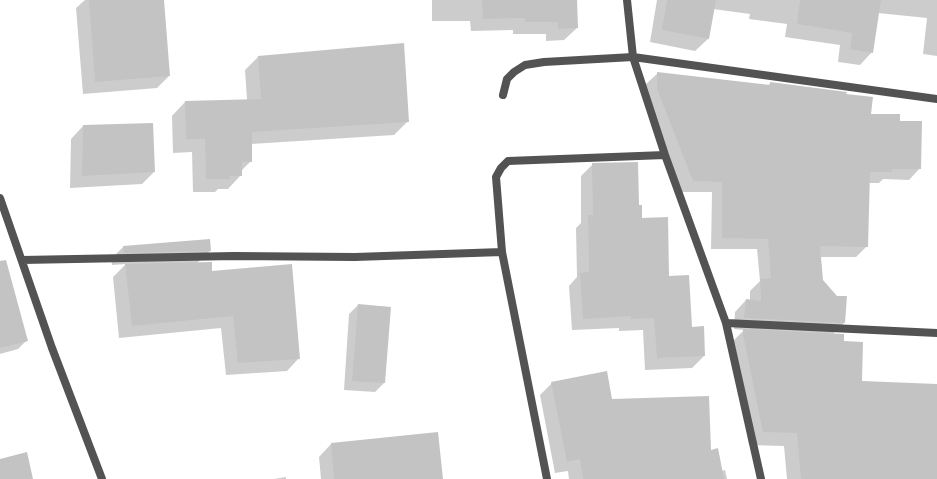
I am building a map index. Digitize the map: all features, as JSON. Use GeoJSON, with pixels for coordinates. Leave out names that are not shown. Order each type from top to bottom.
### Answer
{"type":"FeatureCollection","features":[{"type":"Feature","properties":{"kind":"street"},"geometry":{"type":"LineString","coordinates":[[627,0],[633,57],[665,154],[726,323],[761,479]]}},
{"type":"Feature","properties":{"kind":"street"},"geometry":{"type":"LineString","coordinates":[[503,95],[507,79],[514,72],[525,65],[544,62],[633,57],[937,99]]}},
{"type":"Feature","properties":{"kind":"street"},"geometry":{"type":"LineString","coordinates":[[547,479],[502,252],[496,177],[501,168],[508,161],[665,154]]}},
{"type":"Feature","properties":{"kind":"street"},"geometry":{"type":"LineString","coordinates":[[0,198],[52,348],[102,479]]}},
{"type":"Feature","properties":{"kind":"street"},"geometry":{"type":"LineString","coordinates":[[22,260],[234,256],[355,257],[502,252]]}},
{"type":"Feature","properties":{"kind":"street"},"geometry":{"type":"LineString","coordinates":[[726,323],[937,333]]}},
{"type":"Feature","properties":{"kind":"building"},"geometry":{"type":"Polygon","coordinates":[[[89,0],[164,0],[170,76],[95,82],[89,0]]]}},
{"type":"Feature","properties":{"kind":"building"},"geometry":{"type":"Polygon","coordinates":[[[482,0],[577,0],[578,28],[558,29],[558,22],[525,22],[525,18],[483,19],[482,0]]]}},
{"type":"Feature","properties":{"kind":"building"},"geometry":{"type":"Polygon","coordinates":[[[667,0],[716,0],[709,39],[662,30],[667,0]]]}},
{"type":"Feature","properties":{"kind":"building"},"geometry":{"type":"Polygon","coordinates":[[[800,0],[881,0],[873,53],[850,49],[852,33],[797,24],[800,0]]]}},
{"type":"Feature","properties":{"kind":"building"},"geometry":{"type":"Polygon","coordinates":[[[404,43],[409,122],[252,132],[252,162],[242,162],[242,176],[230,176],[230,179],[206,179],[205,139],[186,139],[185,101],[261,99],[258,56],[404,43]]]}},
{"type":"Feature","properties":{"kind":"building"},"geometry":{"type":"Polygon","coordinates":[[[657,72],[770,85],[770,82],[847,92],[846,94],[873,97],[871,114],[900,114],[900,121],[922,121],[921,169],[892,169],[892,172],[870,172],[868,247],[820,246],[823,280],[837,296],[847,296],[845,323],[744,318],[746,299],[761,301],[760,279],[771,278],[768,239],[722,238],[722,182],[693,181],[657,89],[657,72]]]}},
{"type":"Feature","properties":{"kind":"building"},"geometry":{"type":"Polygon","coordinates":[[[153,123],[155,172],[82,176],[83,125],[153,123]]]}},
{"type":"Feature","properties":{"kind":"building"},"geometry":{"type":"Polygon","coordinates":[[[638,162],[639,205],[642,205],[642,218],[668,217],[669,276],[689,275],[692,327],[704,326],[705,356],[657,358],[654,318],[631,319],[631,316],[583,319],[580,273],[589,272],[588,215],[593,215],[592,163],[638,162]]]}},
{"type":"Feature","properties":{"kind":"building"},"geometry":{"type":"Polygon","coordinates":[[[210,239],[211,251],[124,253],[123,246],[210,239]]]}},
{"type":"Feature","properties":{"kind":"building"},"geometry":{"type":"Polygon","coordinates":[[[6,260],[28,341],[0,348],[0,261],[6,260]]]}},
{"type":"Feature","properties":{"kind":"building"},"geometry":{"type":"Polygon","coordinates":[[[212,262],[212,271],[292,264],[300,359],[238,363],[233,316],[132,326],[125,264],[212,262]]]}},
{"type":"Feature","properties":{"kind":"building"},"geometry":{"type":"Polygon","coordinates":[[[358,304],[391,307],[385,383],[352,381],[358,304]]]}},
{"type":"Feature","properties":{"kind":"building"},"geometry":{"type":"Polygon","coordinates":[[[743,329],[844,334],[844,341],[863,342],[862,381],[937,384],[937,479],[801,479],[797,433],[763,432],[743,329]]]}},
{"type":"Feature","properties":{"kind":"building"},"geometry":{"type":"Polygon","coordinates":[[[607,371],[612,399],[709,396],[711,450],[718,448],[724,479],[583,479],[580,459],[567,462],[551,382],[607,371]]]}},
{"type":"Feature","properties":{"kind":"building"},"geometry":{"type":"Polygon","coordinates":[[[438,432],[443,479],[334,479],[331,443],[438,432]]]}},
{"type":"Feature","properties":{"kind":"building"},"geometry":{"type":"Polygon","coordinates":[[[27,452],[33,479],[0,479],[0,459],[27,452]]]}}]}
